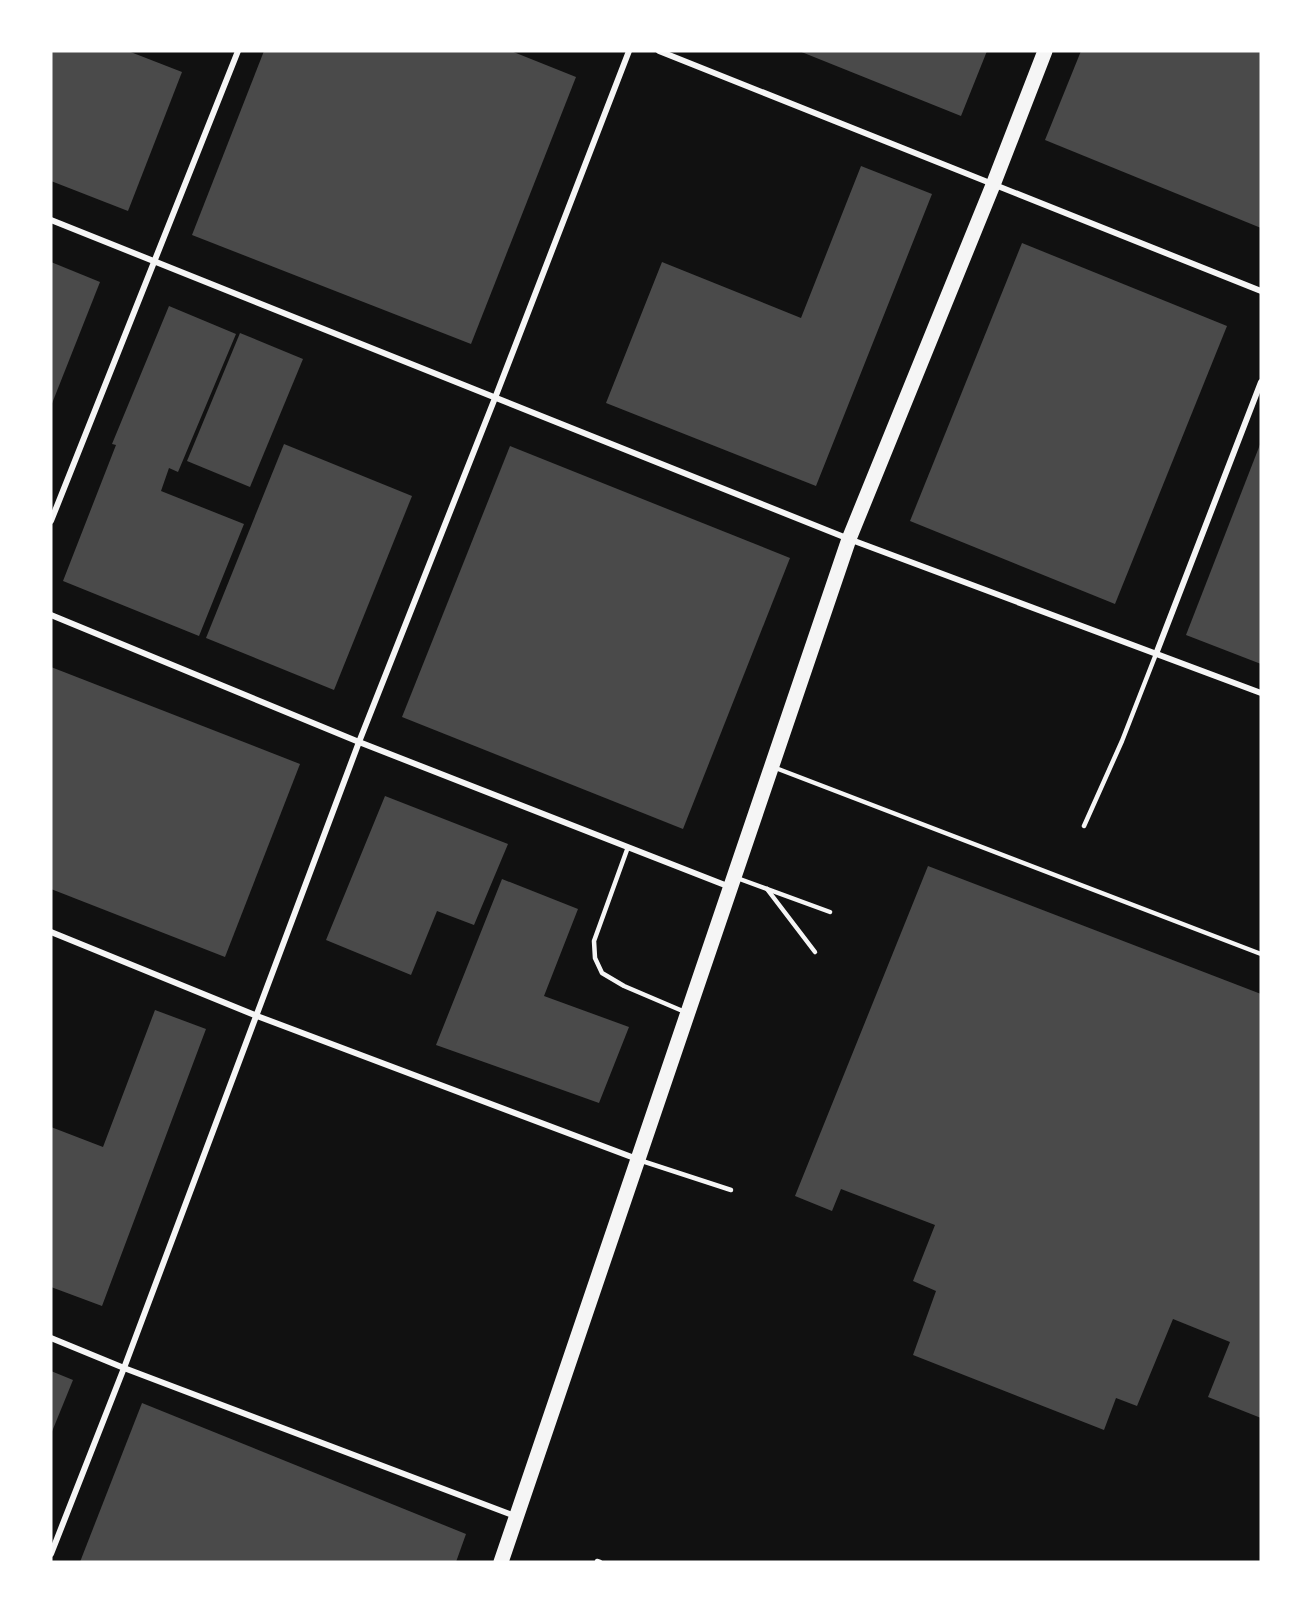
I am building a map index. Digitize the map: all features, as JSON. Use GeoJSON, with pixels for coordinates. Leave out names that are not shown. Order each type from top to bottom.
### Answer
{"type":"FeatureCollection","features":[{"type":"Feature","properties":{"kind":"main road"},"geometry":{"type":"LineString","coordinates":[[501,1562],[849,539],[1045,51]]}},
{"type":"Feature","properties":{"kind":"street"},"geometry":{"type":"LineString","coordinates":[[51,521],[237,51]]}},
{"type":"Feature","properties":{"kind":"street"},"geometry":{"type":"LineString","coordinates":[[51,1554],[124,1368],[359,742],[629,51]]}},
{"type":"Feature","properties":{"kind":"street"},"geometry":{"type":"LineString","coordinates":[[659,51],[1261,291]]}},
{"type":"Feature","properties":{"kind":"street"},"geometry":{"type":"LineString","coordinates":[[51,220],[849,539],[1261,693]]}},
{"type":"Feature","properties":{"kind":"street"},"geometry":{"type":"LineString","coordinates":[[1156,654],[1261,382]]}},
{"type":"Feature","properties":{"kind":"street"},"geometry":{"type":"LineString","coordinates":[[51,615],[359,742],[628,847],[733,882]]}},
{"type":"Feature","properties":{"kind":"street"},"geometry":{"type":"LineString","coordinates":[[51,932],[257,1016],[637,1159]]}},
{"type":"Feature","properties":{"kind":"street"},"geometry":{"type":"LineString","coordinates":[[51,1338],[124,1368],[517,1516]]}},
{"type":"Feature","properties":{"kind":"lane"},"geometry":{"type":"LineString","coordinates":[[1084,826],[1122,741],[1156,654]]}},
{"type":"Feature","properties":{"kind":"lane"},"geometry":{"type":"LineString","coordinates":[[772,767],[1261,954]]}},
{"type":"Feature","properties":{"kind":"lane"},"geometry":{"type":"LineString","coordinates":[[628,847],[594,941],[594,958],[602,974],[624,986],[688,1013]]}},
{"type":"Feature","properties":{"kind":"lane"},"geometry":{"type":"LineString","coordinates":[[733,882],[767,889],[830,912]]}},
{"type":"Feature","properties":{"kind":"lane"},"geometry":{"type":"LineString","coordinates":[[767,889],[815,952]]}},
{"type":"Feature","properties":{"kind":"lane"},"geometry":{"type":"LineString","coordinates":[[637,1159],[731,1190]]}},
{"type":"Feature","properties":{"kind":"building"},"geometry":{"type":"Polygon","coordinates":[[[51,51],[128,51],[182,72],[128,211],[51,181],[51,51]]]}},
{"type":"Feature","properties":{"kind":"building"},"geometry":{"type":"Polygon","coordinates":[[[264,51],[511,51],[576,77],[471,344],[192,235],[264,51]]]}},
{"type":"Feature","properties":{"kind":"building"},"geometry":{"type":"Polygon","coordinates":[[[799,51],[987,51],[961,116],[799,51]]]}},
{"type":"Feature","properties":{"kind":"building"},"geometry":{"type":"Polygon","coordinates":[[[1081,51],[1261,51],[1261,228],[1045,140],[1081,51]]]}},
{"type":"Feature","properties":{"kind":"building"},"geometry":{"type":"Polygon","coordinates":[[[861,166],[932,194],[816,486],[606,403],[662,262],[801,318],[861,166]]]}},
{"type":"Feature","properties":{"kind":"building"},"geometry":{"type":"Polygon","coordinates":[[[1022,243],[1227,326],[1115,604],[910,521],[1022,243]]]}},
{"type":"Feature","properties":{"kind":"building"},"geometry":{"type":"Polygon","coordinates":[[[51,262],[100,282],[51,406],[51,262]]]}},
{"type":"Feature","properties":{"kind":"building"},"geometry":{"type":"Polygon","coordinates":[[[169,306],[236,334],[178,472],[169,468],[161,491],[244,524],[199,636],[63,581],[116,445],[112,444],[169,306]]]}},
{"type":"Feature","properties":{"kind":"building"},"geometry":{"type":"Polygon","coordinates":[[[240,333],[303,359],[250,487],[187,461],[240,333]]]}},
{"type":"Feature","properties":{"kind":"building"},"geometry":{"type":"Polygon","coordinates":[[[1261,442],[1261,664],[1186,635],[1261,442]]]}},
{"type":"Feature","properties":{"kind":"building"},"geometry":{"type":"Polygon","coordinates":[[[284,444],[412,496],[334,690],[206,638],[284,444]]]}},
{"type":"Feature","properties":{"kind":"building"},"geometry":{"type":"Polygon","coordinates":[[[510,446],[790,558],[683,829],[402,717],[510,446]]]}},
{"type":"Feature","properties":{"kind":"building"},"geometry":{"type":"Polygon","coordinates":[[[51,667],[300,764],[225,957],[51,889],[51,667]]]}},
{"type":"Feature","properties":{"kind":"building"},"geometry":{"type":"Polygon","coordinates":[[[385,796],[508,844],[474,925],[437,911],[411,975],[326,940],[385,796]]]}},
{"type":"Feature","properties":{"kind":"building"},"geometry":{"type":"Polygon","coordinates":[[[928,866],[1261,994],[1261,1418],[1208,1397],[1230,1342],[1173,1319],[1137,1406],[1116,1398],[1104,1430],[913,1355],[936,1291],[913,1281],[935,1225],[841,1189],[832,1211],[795,1196],[928,866]]]}},
{"type":"Feature","properties":{"kind":"building"},"geometry":{"type":"Polygon","coordinates":[[[502,879],[578,909],[544,996],[629,1027],[599,1103],[436,1045],[502,879]]]}},
{"type":"Feature","properties":{"kind":"building"},"geometry":{"type":"Polygon","coordinates":[[[155,1010],[206,1029],[102,1306],[51,1287],[51,1127],[103,1147],[155,1010]]]}},
{"type":"Feature","properties":{"kind":"building"},"geometry":{"type":"Polygon","coordinates":[[[51,1371],[73,1380],[51,1434],[51,1371]]]}},
{"type":"Feature","properties":{"kind":"building"},"geometry":{"type":"Polygon","coordinates":[[[142,1403],[466,1534],[456,1562],[80,1562],[142,1403]]]}}]}
